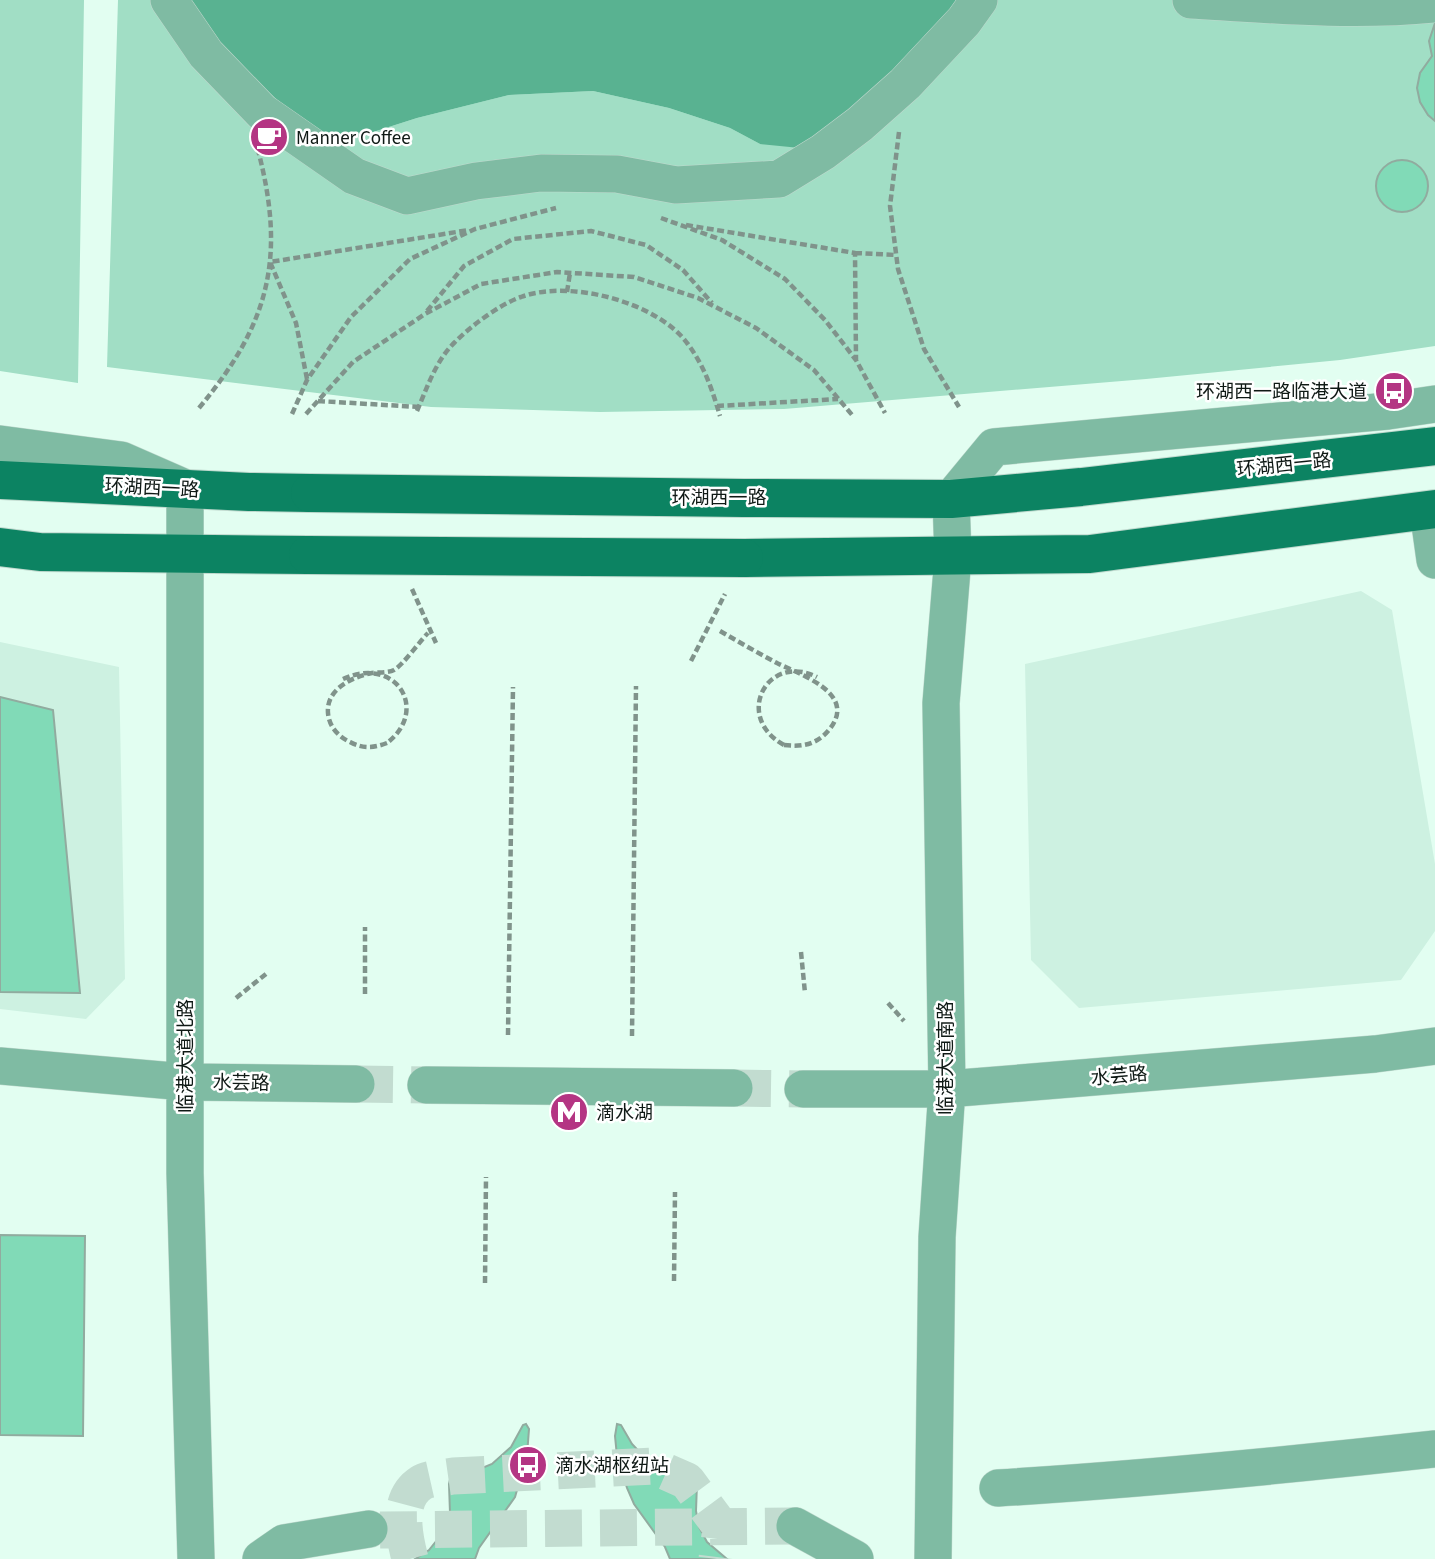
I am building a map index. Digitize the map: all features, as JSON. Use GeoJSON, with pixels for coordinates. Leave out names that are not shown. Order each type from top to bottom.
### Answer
{"type":"FeatureCollection","features":[{"type":"Feature","properties":{"kind":"main road","name":"环湖西一路"},"geometry":{"type":"LineString","coordinates":[[0,480],[249,492],[951,499],[1081,487],[1435,446]]}},
{"type":"Feature","properties":{"kind":"main road"},"geometry":{"type":"LineString","coordinates":[[0,547],[40,552],[744,558],[1090,554],[1431,509]]}},
{"type":"Feature","properties":{"kind":"street"},"geometry":{"type":"LineString","coordinates":[[169,0],[206,54],[262,112],[354,176],[407,196],[477,181],[541,173],[617,174],[676,185],[779,179],[823,152],[860,124],[905,83],[964,21],[979,0]]}},
{"type":"Feature","properties":{"kind":"street"},"geometry":{"type":"LineString","coordinates":[[1191,0],[1335,8],[1395,8],[1435,4]]}},
{"type":"Feature","properties":{"kind":"street"},"geometry":{"type":"LineString","coordinates":[[951,499],[994,447],[1388,411],[1435,404]]}},
{"type":"Feature","properties":{"kind":"street"},"geometry":{"type":"LineString","coordinates":[[0,444],[121,460],[185,488]]}},
{"type":"Feature","properties":{"kind":"street","name":"临港大道北路"},"geometry":{"type":"LineString","coordinates":[[185,488],[185,1082],[196,1559]]}},
{"type":"Feature","properties":{"kind":"street","name":"临港大道南路"},"geometry":{"type":"LineString","coordinates":[[933,1559],[937,1237],[947,1090],[941,703],[953,557],[951,499]]}},
{"type":"Feature","properties":{"kind":"street"},"geometry":{"type":"LineString","coordinates":[[1431,509],[1435,560]]}},
{"type":"Feature","properties":{"kind":"street","name":"水芸路"},"geometry":{"type":"LineString","coordinates":[[803,1089],[947,1090],[1375,1054],[1435,1046]]}},
{"type":"Feature","properties":{"kind":"street","name":"水芸路"},"geometry":{"type":"LineString","coordinates":[[0,1066],[185,1082],[356,1084]]}},
{"type":"Feature","properties":{"kind":"street"},"geometry":{"type":"LineString","coordinates":[[426,1085],[734,1088]]}},
{"type":"Feature","properties":{"kind":"street"},"geometry":{"type":"LineString","coordinates":[[998,1488],[1148,1478],[1435,1449]]}},
{"type":"Feature","properties":{"kind":"street"},"geometry":{"type":"LineString","coordinates":[[796,1526],[855,1559]]}},
{"type":"Feature","properties":{"kind":"street"},"geometry":{"type":"LineString","coordinates":[[261,1559],[284,1544],[369,1530]]}},
{"type":"Feature","properties":{"kind":"path"},"geometry":{"type":"LineString","coordinates":[[900,125],[890,206],[898,269],[924,349],[959,407]]}},
{"type":"Feature","properties":{"kind":"path"},"geometry":{"type":"LineString","coordinates":[[199,408],[219,384],[249,336],[268,281],[272,249],[268,189],[255,138]]}},
{"type":"Feature","properties":{"kind":"path"},"geometry":{"type":"LineString","coordinates":[[270,262],[475,229],[558,207]]}},
{"type":"Feature","properties":{"kind":"path"},"geometry":{"type":"LineString","coordinates":[[656,216],[722,240],[785,279],[825,320],[856,360],[885,413]]}},
{"type":"Feature","properties":{"kind":"path"},"geometry":{"type":"LineString","coordinates":[[674,223],[855,253],[896,255]]}},
{"type":"Feature","properties":{"kind":"path"},"geometry":{"type":"LineString","coordinates":[[292,414],[307,380],[351,317],[410,258],[475,229]]}},
{"type":"Feature","properties":{"kind":"path"},"geometry":{"type":"LineString","coordinates":[[425,314],[464,266],[513,239],[591,231],[646,245],[683,270],[715,306]]}},
{"type":"Feature","properties":{"kind":"path"},"geometry":{"type":"LineString","coordinates":[[855,253],[856,360]]}},
{"type":"Feature","properties":{"kind":"path"},"geometry":{"type":"LineString","coordinates":[[270,262],[296,323],[307,380]]}},
{"type":"Feature","properties":{"kind":"path"},"geometry":{"type":"LineString","coordinates":[[306,414],[352,362],[425,314],[481,284],[557,272],[634,277],[715,306],[756,328],[814,370],[853,416]]}},
{"type":"Feature","properties":{"kind":"path"},"geometry":{"type":"LineString","coordinates":[[568,292],[570,273]]}},
{"type":"Feature","properties":{"kind":"path"},"geometry":{"type":"LineString","coordinates":[[317,401],[418,410],[433,373],[454,342],[483,319],[522,296],[568,292],[596,294],[628,301],[654,315],[686,341],[709,380],[720,416]]}},
{"type":"Feature","properties":{"kind":"path"},"geometry":{"type":"LineString","coordinates":[[717,406],[838,399]]}},
{"type":"Feature","properties":{"kind":"path"},"geometry":{"type":"LineString","coordinates":[[410,585],[436,643]]}},
{"type":"Feature","properties":{"kind":"path"},"geometry":{"type":"LineString","coordinates":[[691,661],[725,594]]}},
{"type":"Feature","properties":{"kind":"path"},"geometry":{"type":"LineString","coordinates":[[720,631],[778,663],[813,679],[830,694],[835,703],[836,717],[830,729],[809,744],[797,747],[784,745],[764,730],[759,718],[761,694],[777,675],[789,671],[802,671],[817,677]]}},
{"type":"Feature","properties":{"kind":"path"},"geometry":{"type":"LineString","coordinates":[[343,679],[368,671],[380,673],[400,688],[407,712],[397,735],[387,743],[363,747],[340,737],[327,715],[329,701],[341,686],[355,678],[394,670],[428,633]]}},
{"type":"Feature","properties":{"kind":"path"},"geometry":{"type":"LineString","coordinates":[[632,1036],[636,685]]}},
{"type":"Feature","properties":{"kind":"path"},"geometry":{"type":"LineString","coordinates":[[508,1035],[513,687]]}},
{"type":"Feature","properties":{"kind":"path"},"geometry":{"type":"LineString","coordinates":[[365,927],[365,994]]}},
{"type":"Feature","properties":{"kind":"path"},"geometry":{"type":"LineString","coordinates":[[802,952],[805,993]]}},
{"type":"Feature","properties":{"kind":"path"},"geometry":{"type":"LineString","coordinates":[[236,998],[265,974]]}},
{"type":"Feature","properties":{"kind":"path"},"geometry":{"type":"LineString","coordinates":[[888,1003],[904,1021]]}},
{"type":"Feature","properties":{"kind":"path"},"geometry":{"type":"LineString","coordinates":[[485,1283],[486,1177]]}},
{"type":"Feature","properties":{"kind":"path"},"geometry":{"type":"LineString","coordinates":[[674,1281],[676,1192]]}},
{"type":"Feature","properties":{"kind":"shaded area"},"geometry":{"type":"Polygon","coordinates":[[[0,0],[84,0],[78,383],[0,371],[0,0]]]}},
{"type":"Feature","properties":{"kind":"shaded area"},"geometry":{"type":"Polygon","coordinates":[[[118,0],[183,0],[345,141],[417,118],[509,95],[593,91],[669,108],[730,128],[760,144],[961,0],[1435,0],[1435,346],[1340,360],[1146,379],[784,409],[600,412],[431,407],[107,367],[118,0]]]}},
{"type":"Feature","properties":{"kind":"shaded area"},"geometry":{"type":"Polygon","coordinates":[[[183,0],[961,0],[862,104],[800,148],[760,144],[730,128],[669,108],[593,91],[509,95],[417,118],[345,141],[306,125],[234,62],[183,0]]]}},
{"type":"Feature","properties":{"kind":"shaded area"},"geometry":{"type":"Polygon","coordinates":[[[1361,591],[1392,610],[1435,864],[1435,931],[1401,980],[1079,1008],[1031,960],[1025,664],[1361,591]]]}},
{"type":"Feature","properties":{"kind":"shaded area"},"geometry":{"type":"Polygon","coordinates":[[[0,642],[119,667],[125,979],[86,1019],[0,1009],[0,642]]]}},
{"type":"Feature","properties":{"kind":"building"},"geometry":{"type":"Polygon","coordinates":[[[1435,23],[1435,121],[1420,102],[1417,88],[1420,73],[1432,56],[1429,41],[1435,23]]]}},
{"type":"Feature","properties":{"kind":"building"},"geometry":{"type":"Polygon","coordinates":[[[1402,160],[1421,167],[1428,186],[1421,205],[1402,212],[1383,205],[1376,186],[1383,167],[1402,160]]]}},
{"type":"Feature","properties":{"kind":"building"},"geometry":{"type":"Polygon","coordinates":[[[0,697],[53,710],[80,993],[0,992],[0,697]]]}},
{"type":"Feature","properties":{"kind":"building"},"geometry":{"type":"Polygon","coordinates":[[[0,1235],[85,1236],[83,1436],[0,1435],[0,1235]]]}},
{"type":"Feature","properties":{"kind":"building"},"geometry":{"type":"Polygon","coordinates":[[[526,1424],[529,1429],[527,1455],[515,1497],[479,1548],[475,1559],[415,1559],[429,1550],[445,1530],[450,1513],[451,1475],[475,1471],[492,1464],[511,1447],[526,1424]]]}},
{"type":"Feature","properties":{"kind":"building"},"geometry":{"type":"Polygon","coordinates":[[[617,1424],[621,1425],[632,1444],[650,1463],[662,1470],[694,1477],[697,1483],[696,1511],[699,1527],[707,1542],[727,1559],[670,1559],[665,1547],[634,1504],[627,1488],[617,1456],[617,1424]]]}},
{"type":"Feature","properties":{"kind":"tunnel"},"geometry":{"type":"LineString","coordinates":[[356,1084],[426,1085]]}},
{"type":"Feature","properties":{"kind":"tunnel"},"geometry":{"type":"LineString","coordinates":[[734,1088],[803,1089]]}},
{"type":"Feature","properties":{"kind":"tunnel"},"geometry":{"type":"LineString","coordinates":[[410,1559],[404,1529],[405,1508],[413,1490],[424,1481],[453,1476],[653,1466],[687,1481],[721,1527],[717,1559]]}},
{"type":"Feature","properties":{"kind":"tunnel"},"geometry":{"type":"LineString","coordinates":[[380,1530],[795,1526]]}},
{"type":"Feature","properties":{"kind":"place","name":"Manner Coffee"},"geometry":{"type":"Point","coordinates":[269,137]}},
{"type":"Feature","properties":{"kind":"place","name":"环湖西一路临港大道"},"geometry":{"type":"Point","coordinates":[1394,391]}},
{"type":"Feature","properties":{"kind":"place","name":"滴水湖"},"geometry":{"type":"Point","coordinates":[569,1112]}},
{"type":"Feature","properties":{"kind":"place","name":"滴水湖枢纽站"},"geometry":{"type":"Point","coordinates":[528,1465]}}]}
